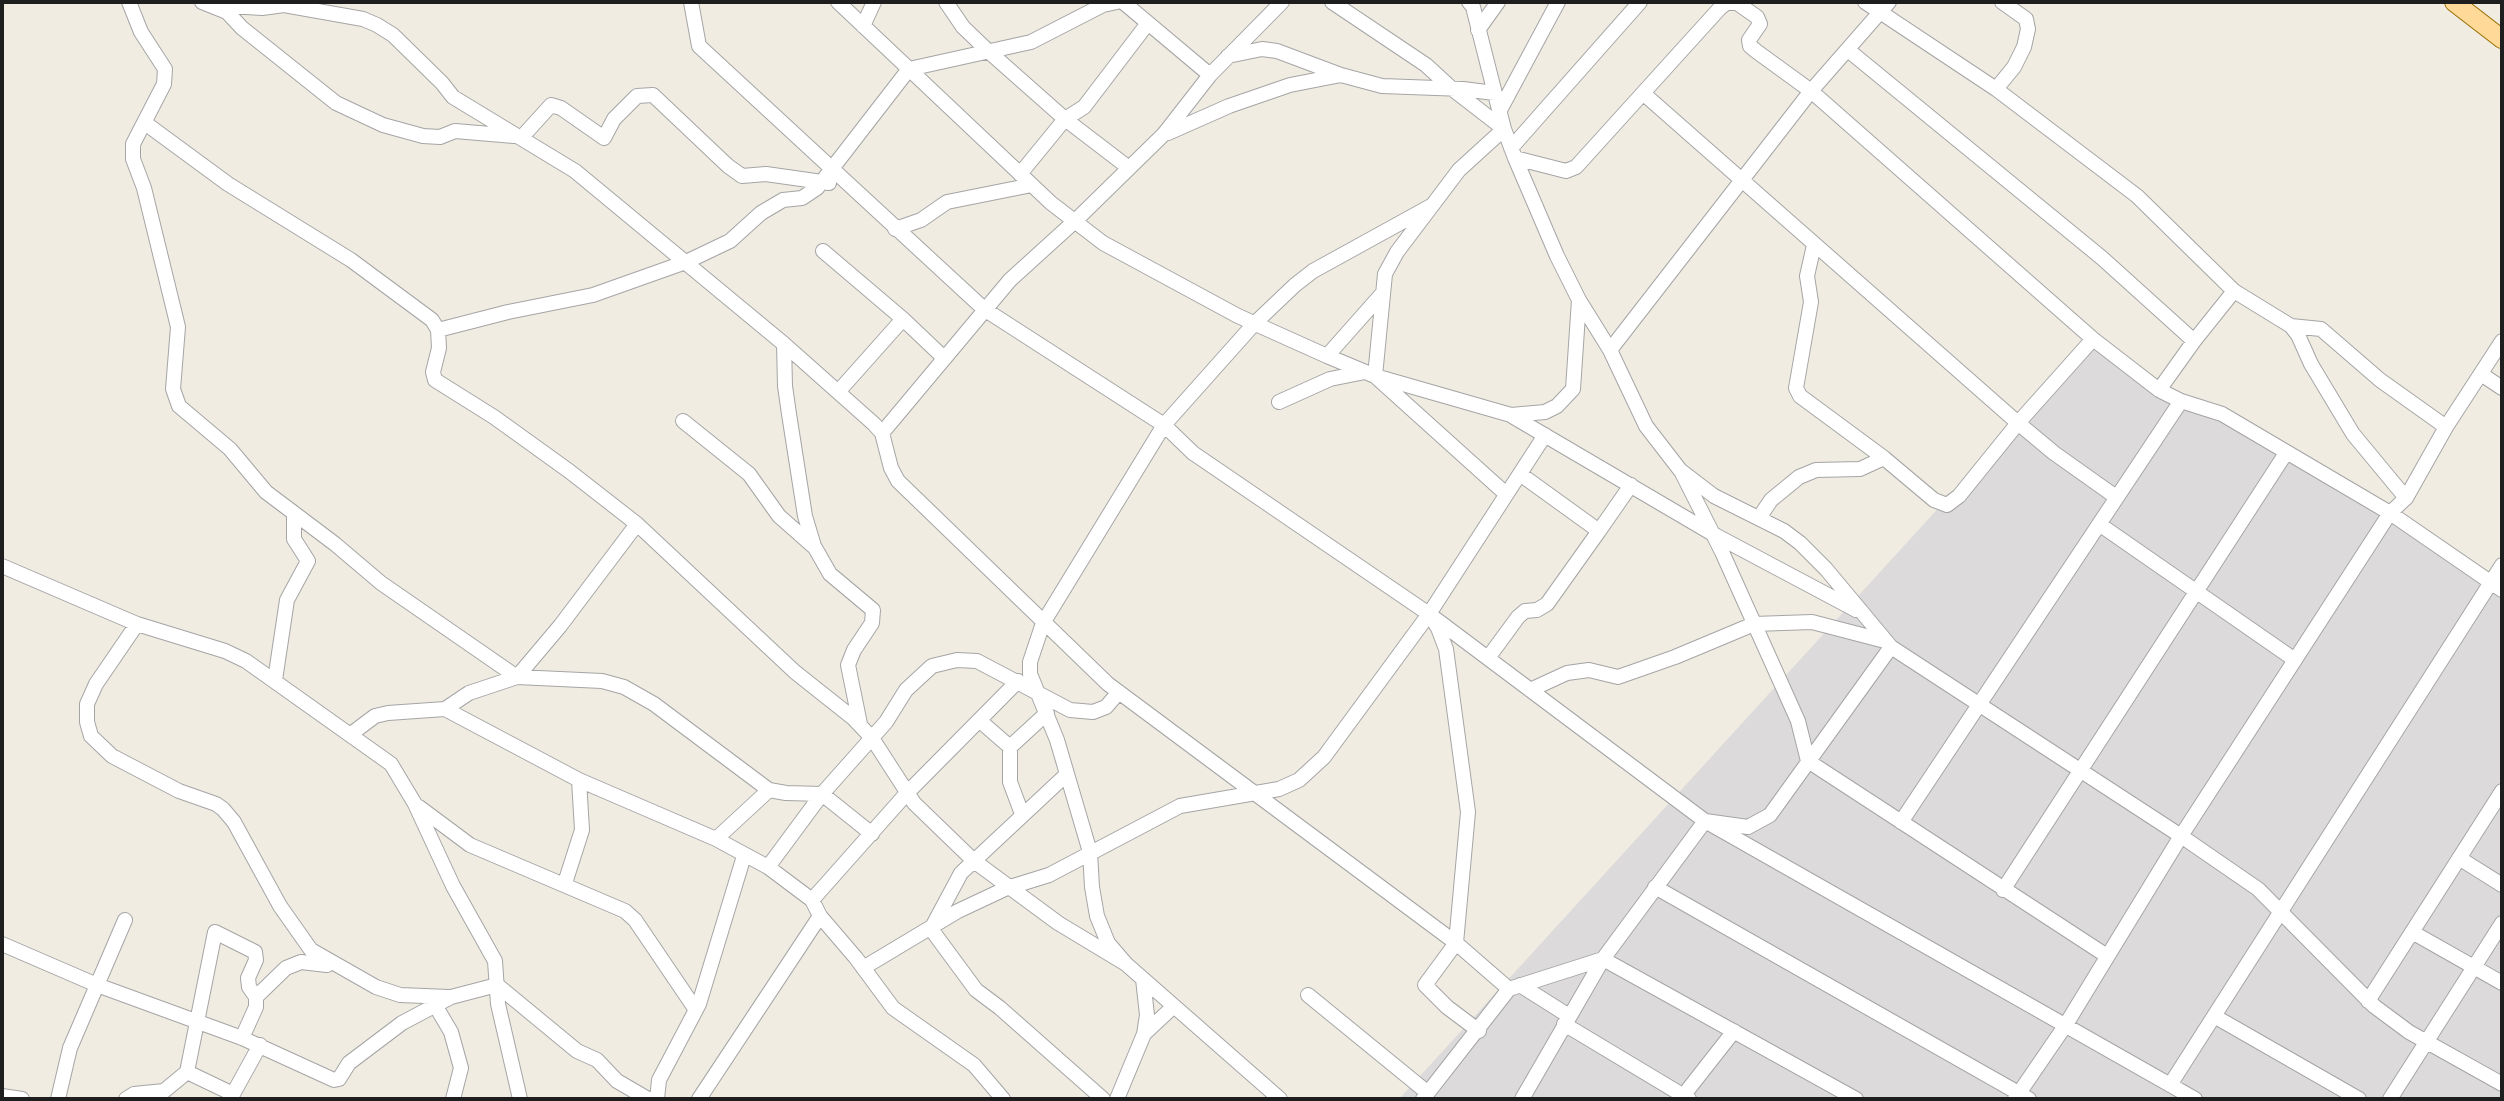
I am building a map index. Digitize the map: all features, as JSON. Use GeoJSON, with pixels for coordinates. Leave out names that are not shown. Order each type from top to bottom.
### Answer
{"type":"FeatureCollection","features":[{"type":"Feature","properties":{"kind":"main road"},"geometry":{"type":"LineString","coordinates":[[2454,2],[2502,39]]}},
{"type":"Feature","properties":{"kind":"main road"},"geometry":{"type":"LineString","coordinates":[[2474,2],[2502,23]]}},
{"type":"Feature","properties":{"kind":"street"},"geometry":{"type":"LineString","coordinates":[[129,2],[141,32],[165,69],[164,84],[133,144],[133,159],[144,188],[178,327],[173,389],[179,406],[230,449],[266,492],[381,583],[517,677]]}},
{"type":"Feature","properties":{"kind":"street"},"geometry":{"type":"LineString","coordinates":[[691,2],[699,46],[984,309],[1164,425],[1211,466],[1429,614],[1705,821],[2190,1098]]}},
{"type":"Feature","properties":{"kind":"street"},"geometry":{"type":"LineString","coordinates":[[838,2],[1032,185],[1103,243],[1254,324],[1327,356],[1370,374],[1511,415],[1713,534],[1864,615]]}},
{"type":"Feature","properties":{"kind":"street"},"geometry":{"type":"LineString","coordinates":[[863,26],[874,2]]}},
{"type":"Feature","properties":{"kind":"street"},"geometry":{"type":"LineString","coordinates":[[946,2],[963,27],[987,50],[1065,119],[1129,168]]}},
{"type":"Feature","properties":{"kind":"street"},"geometry":{"type":"LineString","coordinates":[[438,330],[593,295],[686,262],[730,241],[761,213],[783,200],[802,198],[822,183],[909,69],[1031,42],[1103,5],[1120,2],[1210,75]]}},
{"type":"Feature","properties":{"kind":"street"},"geometry":{"type":"LineString","coordinates":[[882,433],[1010,280],[1164,134],[1210,75],[1282,2]]}},
{"type":"Feature","properties":{"kind":"street"},"geometry":{"type":"LineString","coordinates":[[1332,2],[1426,65],[1504,129]]}},
{"type":"Feature","properties":{"kind":"street"},"geometry":{"type":"LineString","coordinates":[[1469,2],[1473,7],[1504,129],[1557,256],[1579,300],[1610,350],[1646,426],[1680,470],[1713,534],[1798,721],[1808,761],[2107,956]]}},
{"type":"Feature","properties":{"kind":"street"},"geometry":{"type":"LineString","coordinates":[[1478,30],[1498,2]]}},
{"type":"Feature","properties":{"kind":"street"},"geometry":{"type":"LineString","coordinates":[[1499,112],[1558,2]]}},
{"type":"Feature","properties":{"kind":"street"},"geometry":{"type":"LineString","coordinates":[[1513,153],[1640,2]]}},
{"type":"Feature","properties":{"kind":"street"},"geometry":{"type":"LineString","coordinates":[[1865,2],[1884,7],[2137,196],[2234,291],[2291,326],[2353,434],[2406,498]]}},
{"type":"Feature","properties":{"kind":"street"},"geometry":{"type":"LineString","coordinates":[[1996,89],[2014,67],[2024,47],[2028,29],[2026,19],[2002,2]]}},
{"type":"Feature","properties":{"kind":"street"},"geometry":{"type":"LineString","coordinates":[[211,3],[227,12],[242,28],[336,103],[383,125],[423,136],[440,137],[455,131],[522,137]]}},
{"type":"Feature","properties":{"kind":"street"},"geometry":{"type":"LineString","coordinates":[[211,3],[262,8],[284,5],[363,19],[393,35],[453,97],[575,171],[784,344],[882,433],[891,468],[898,481],[1043,623],[1119,692],[1515,987],[1686,1098],[1734,1031]]}},
{"type":"Feature","properties":{"kind":"street"},"geometry":{"type":"LineString","coordinates":[[1513,153],[1566,171],[1576,167],[1644,94],[1715,5],[1737,3],[1757,17],[1760,24],[1749,40],[1750,46],[1811,91],[2093,339],[2159,390],[2181,401],[2222,414],[2390,513],[2496,586]]}},
{"type":"Feature","properties":{"kind":"street"},"geometry":{"type":"LineString","coordinates":[[1610,350],[1811,91],[1884,7]]}},
{"type":"Feature","properties":{"kind":"street"},"geometry":{"type":"LineString","coordinates":[[1020,174],[1065,119],[1084,107],[1148,23]]}},
{"type":"Feature","properties":{"kind":"street"},"geometry":{"type":"LineString","coordinates":[[1228,56],[1262,49],[1277,51],[1341,75],[1382,86],[1494,93]]}},
{"type":"Feature","properties":{"kind":"street"},"geometry":{"type":"LineString","coordinates":[[1848,50],[2102,258],[2194,341]]}},
{"type":"Feature","properties":{"kind":"street"},"geometry":{"type":"LineString","coordinates":[[1164,134],[1229,106],[1290,85],[1341,75]]}},
{"type":"Feature","properties":{"kind":"street"},"geometry":{"type":"LineString","coordinates":[[1644,94],[2018,423],[2116,497]]}},
{"type":"Feature","properties":{"kind":"street"},"geometry":{"type":"LineString","coordinates":[[522,137],[551,105],[561,108],[604,138],[614,119],[637,96],[653,95],[742,176],[766,174],[849,184]]}},
{"type":"Feature","properties":{"kind":"street"},"geometry":{"type":"LineString","coordinates":[[145,123],[228,184],[351,260],[432,320],[438,330],[439,348],[433,372],[435,380],[494,417],[637,524],[795,672],[860,726],[872,738],[907,793],[974,861],[1058,923],[1126,964]]}},
{"type":"Feature","properties":{"kind":"street"},"geometry":{"type":"LineString","coordinates":[[1370,374],[1385,274],[1397,252],[1459,170],[1504,129]]}},
{"type":"Feature","properties":{"kind":"street"},"geometry":{"type":"LineString","coordinates":[[895,229],[921,220],[947,202],[1032,185]]}},
{"type":"Feature","properties":{"kind":"street"},"geometry":{"type":"LineString","coordinates":[[1280,1099],[1126,964],[1108,943],[1097,916],[1090,852],[1047,713],[1030,674],[1030,662],[1043,623],[1164,425],[1254,324],[1313,271],[1431,206]]}},
{"type":"Feature","properties":{"kind":"street"},"geometry":{"type":"LineString","coordinates":[[1814,245],[1807,276],[1811,302],[1796,388],[1800,396],[1884,458],[1934,500],[1947,505],[1959,496],[2018,423],[2093,339]]}},
{"type":"Feature","properties":{"kind":"street"},"geometry":{"type":"LineString","coordinates":[[823,251],[944,358]]}},
{"type":"Feature","properties":{"kind":"street"},"geometry":{"type":"LineString","coordinates":[[2159,390],[2234,291]]}},
{"type":"Feature","properties":{"kind":"street"},"geometry":{"type":"LineString","coordinates":[[1327,356],[1382,295]]}},
{"type":"Feature","properties":{"kind":"street"},"geometry":{"type":"LineString","coordinates":[[1511,415],[1545,412],[1557,406],[1573,389],[1579,300]]}},
{"type":"Feature","properties":{"kind":"street"},"geometry":{"type":"LineString","coordinates":[[838,392],[903,319]]}},
{"type":"Feature","properties":{"kind":"street"},"geometry":{"type":"LineString","coordinates":[[2291,326],[2321,329],[2380,380],[2446,427]]}},
{"type":"Feature","properties":{"kind":"street"},"geometry":{"type":"LineString","coordinates":[[1655,887],[2021,1097],[2181,836],[2390,513],[2406,498],[2446,427],[2502,341]]}},
{"type":"Feature","properties":{"kind":"street"},"geometry":{"type":"LineString","coordinates":[[784,344],[789,414],[805,516],[814,546],[830,574],[873,610],[872,623],[848,665],[860,726]]}},
{"type":"Feature","properties":{"kind":"street"},"geometry":{"type":"LineString","coordinates":[[1279,402],[1330,379],[1370,374],[1506,494]]}},
{"type":"Feature","properties":{"kind":"street"},"geometry":{"type":"LineString","coordinates":[[2481,374],[2502,388]]}},
{"type":"Feature","properties":{"kind":"street"},"geometry":{"type":"LineString","coordinates":[[1901,822],[2181,401]]}},
{"type":"Feature","properties":{"kind":"street"},"geometry":{"type":"LineString","coordinates":[[683,421],[749,474],[779,516],[814,546]]}},
{"type":"Feature","properties":{"kind":"street"},"geometry":{"type":"LineString","coordinates":[[863,968],[958,911],[1007,888],[1035,881],[1180,806],[1279,789],[1299,780],[1324,757],[1429,614],[1545,435]]}},
{"type":"Feature","properties":{"kind":"street"},"geometry":{"type":"LineString","coordinates":[[2003,890],[2286,453]]}},
{"type":"Feature","properties":{"kind":"street"},"geometry":{"type":"LineString","coordinates":[[1759,518],[1771,500],[1799,477],[1816,470],[1860,469],[1884,458]]}},
{"type":"Feature","properties":{"kind":"street"},"geometry":{"type":"LineString","coordinates":[[1680,470],[1714,496],[1784,531],[1800,543],[1826,569],[1888,644],[2258,889],[2368,1001],[2409,1032],[2502,1084]]}},
{"type":"Feature","properties":{"kind":"street"},"geometry":{"type":"LineString","coordinates":[[1520,474],[1599,531]]}},
{"type":"Feature","properties":{"kind":"street"},"geometry":{"type":"LineString","coordinates":[[1488,658],[1518,617],[1525,611],[1537,610],[1547,604],[1631,485]]}},
{"type":"Feature","properties":{"kind":"street"},"geometry":{"type":"LineString","coordinates":[[275,680],[287,600],[308,561],[294,539],[294,513]]}},
{"type":"Feature","properties":{"kind":"street"},"geometry":{"type":"LineString","coordinates":[[517,677],[637,524]]}},
{"type":"Feature","properties":{"kind":"street"},"geometry":{"type":"LineString","coordinates":[[2099,524],[2295,660]]}},
{"type":"Feature","properties":{"kind":"street"},"geometry":{"type":"LineString","coordinates":[[2170,1085],[2496,586],[2502,565]]}},
{"type":"Feature","properties":{"kind":"street"},"geometry":{"type":"LineString","coordinates":[[2,566],[137,624],[225,651],[246,661],[391,764],[415,804],[453,886],[495,961],[498,1004],[520,1099]]}},
{"type":"Feature","properties":{"kind":"street"},"geometry":{"type":"LineString","coordinates":[[1429,614],[1446,649],[1468,812],[1456,943],[1425,985],[1447,1007],[1479,1031]]}},
{"type":"Feature","properties":{"kind":"street"},"geometry":{"type":"LineString","coordinates":[[1530,690],[1567,673],[1589,670],[1618,677],[1754,624],[1812,622],[1888,644]]}},
{"type":"Feature","properties":{"kind":"street"},"geometry":{"type":"LineString","coordinates":[[137,624],[96,684],[87,704],[91,736],[112,756],[179,791],[223,809],[234,822],[304,943],[339,968],[400,995],[451,997],[497,985]]}},
{"type":"Feature","properties":{"kind":"street"},"geometry":{"type":"LineString","coordinates":[[1705,821],[1748,827],[1770,815],[1888,644]]}},
{"type":"Feature","properties":{"kind":"street"},"geometry":{"type":"LineString","coordinates":[[768,867],[822,794],[886,722],[906,690],[932,666],[957,660],[977,661],[1070,710],[1093,712],[1106,707],[1119,692]]}},
{"type":"Feature","properties":{"kind":"street"},"geometry":{"type":"LineString","coordinates":[[351,734],[375,716],[445,709],[469,693],[517,677],[602,681],[624,687],[654,704],[769,790],[822,794],[872,834]]}},
{"type":"Feature","properties":{"kind":"street"},"geometry":{"type":"LineString","coordinates":[[812,900],[907,793],[1018,681]]}},
{"type":"Feature","properties":{"kind":"street"},"geometry":{"type":"LineString","coordinates":[[445,709],[579,780],[716,839],[768,867],[812,900],[820,916],[893,1008],[974,1065],[1003,1099]]}},
{"type":"Feature","properties":{"kind":"street"},"geometry":{"type":"LineString","coordinates":[[1022,814],[1010,782],[1010,747],[1047,713]]}},
{"type":"Feature","properties":{"kind":"street"},"geometry":{"type":"LineString","coordinates":[[979,720],[1010,747]]}},
{"type":"Feature","properties":{"kind":"street"},"geometry":{"type":"LineString","coordinates":[[931,929],[961,873],[1067,774]]}},
{"type":"Feature","properties":{"kind":"street"},"geometry":{"type":"LineString","coordinates":[[565,883],[582,830],[579,780]]}},
{"type":"Feature","properties":{"kind":"street"},"geometry":{"type":"LineString","coordinates":[[716,839],[769,790]]}},
{"type":"Feature","properties":{"kind":"street"},"geometry":{"type":"LineString","coordinates":[[2368,1001],[2502,791]]}},
{"type":"Feature","properties":{"kind":"street"},"geometry":{"type":"LineString","coordinates":[[415,804],[470,845],[615,905],[635,920],[696,1010]]}},
{"type":"Feature","properties":{"kind":"street"},"geometry":{"type":"LineString","coordinates":[[1522,1099],[1603,959],[1705,821]]}},
{"type":"Feature","properties":{"kind":"street"},"geometry":{"type":"LineString","coordinates":[[657,1099],[659,1080],[696,1010],[744,856]]}},
{"type":"Feature","properties":{"kind":"street"},"geometry":{"type":"LineString","coordinates":[[2459,858],[2502,885]]}},
{"type":"Feature","properties":{"kind":"street"},"geometry":{"type":"LineString","coordinates":[[699,1099],[820,916]]}},
{"type":"Feature","properties":{"kind":"street"},"geometry":{"type":"LineString","coordinates":[[58,1099],[70,1048],[125,920]]}},
{"type":"Feature","properties":{"kind":"street"},"geometry":{"type":"LineString","coordinates":[[2390,1099],[2502,923]]}},
{"type":"Feature","properties":{"kind":"street"},"geometry":{"type":"LineString","coordinates":[[931,929],[976,990],[1103,1099]]}},
{"type":"Feature","properties":{"kind":"street"},"geometry":{"type":"LineString","coordinates":[[126,1099],[134,1094],[164,1091],[187,1072],[215,932],[255,952],[256,960],[248,978],[249,987],[256,997],[256,1007],[242,1038]]}},
{"type":"Feature","properties":{"kind":"street"},"geometry":{"type":"LineString","coordinates":[[2412,932],[2502,983]]}},
{"type":"Feature","properties":{"kind":"street"},"geometry":{"type":"LineString","coordinates":[[2,944],[97,985],[260,1045],[334,1080],[339,1079],[349,1063],[386,1034],[451,997]]}},
{"type":"Feature","properties":{"kind":"street"},"geometry":{"type":"LineString","coordinates":[[1308,995],[1426,1096],[1515,987],[1603,959],[1856,1099]]}},
{"type":"Feature","properties":{"kind":"street"},"geometry":{"type":"LineString","coordinates":[[256,997],[286,968],[301,962],[339,968]]}},
{"type":"Feature","properties":{"kind":"street"},"geometry":{"type":"LineString","coordinates":[[1117,1099],[1144,1034],[1147,1015],[1143,979]]}},
{"type":"Feature","properties":{"kind":"street"},"geometry":{"type":"LineString","coordinates":[[497,985],[577,1051],[597,1060],[617,1081],[648,1099]]}},
{"type":"Feature","properties":{"kind":"street"},"geometry":{"type":"LineString","coordinates":[[473,993],[498,1004]]}},
{"type":"Feature","properties":{"kind":"street"},"geometry":{"type":"LineString","coordinates":[[435,1005],[451,1032],[461,1068],[453,1099]]}},
{"type":"Feature","properties":{"kind":"street"},"geometry":{"type":"LineString","coordinates":[[1144,1034],[1174,1006]]}},
{"type":"Feature","properties":{"kind":"street"},"geometry":{"type":"LineString","coordinates":[[2214,1016],[2359,1099]]}},
{"type":"Feature","properties":{"kind":"street"},"geometry":{"type":"LineString","coordinates":[[187,1072],[235,1097],[260,1045]]}},
{"type":"Feature","properties":{"kind":"street"},"geometry":{"type":"LineString","coordinates":[[2,1096],[22,1099]]}},
{"type":"Feature","properties":{"kind":"shaded area"},"geometry":{"type":"Polygon","coordinates":[[[2090,342],[2502,590],[2502,1099],[1399,1099],[2090,342]]]}}]}
